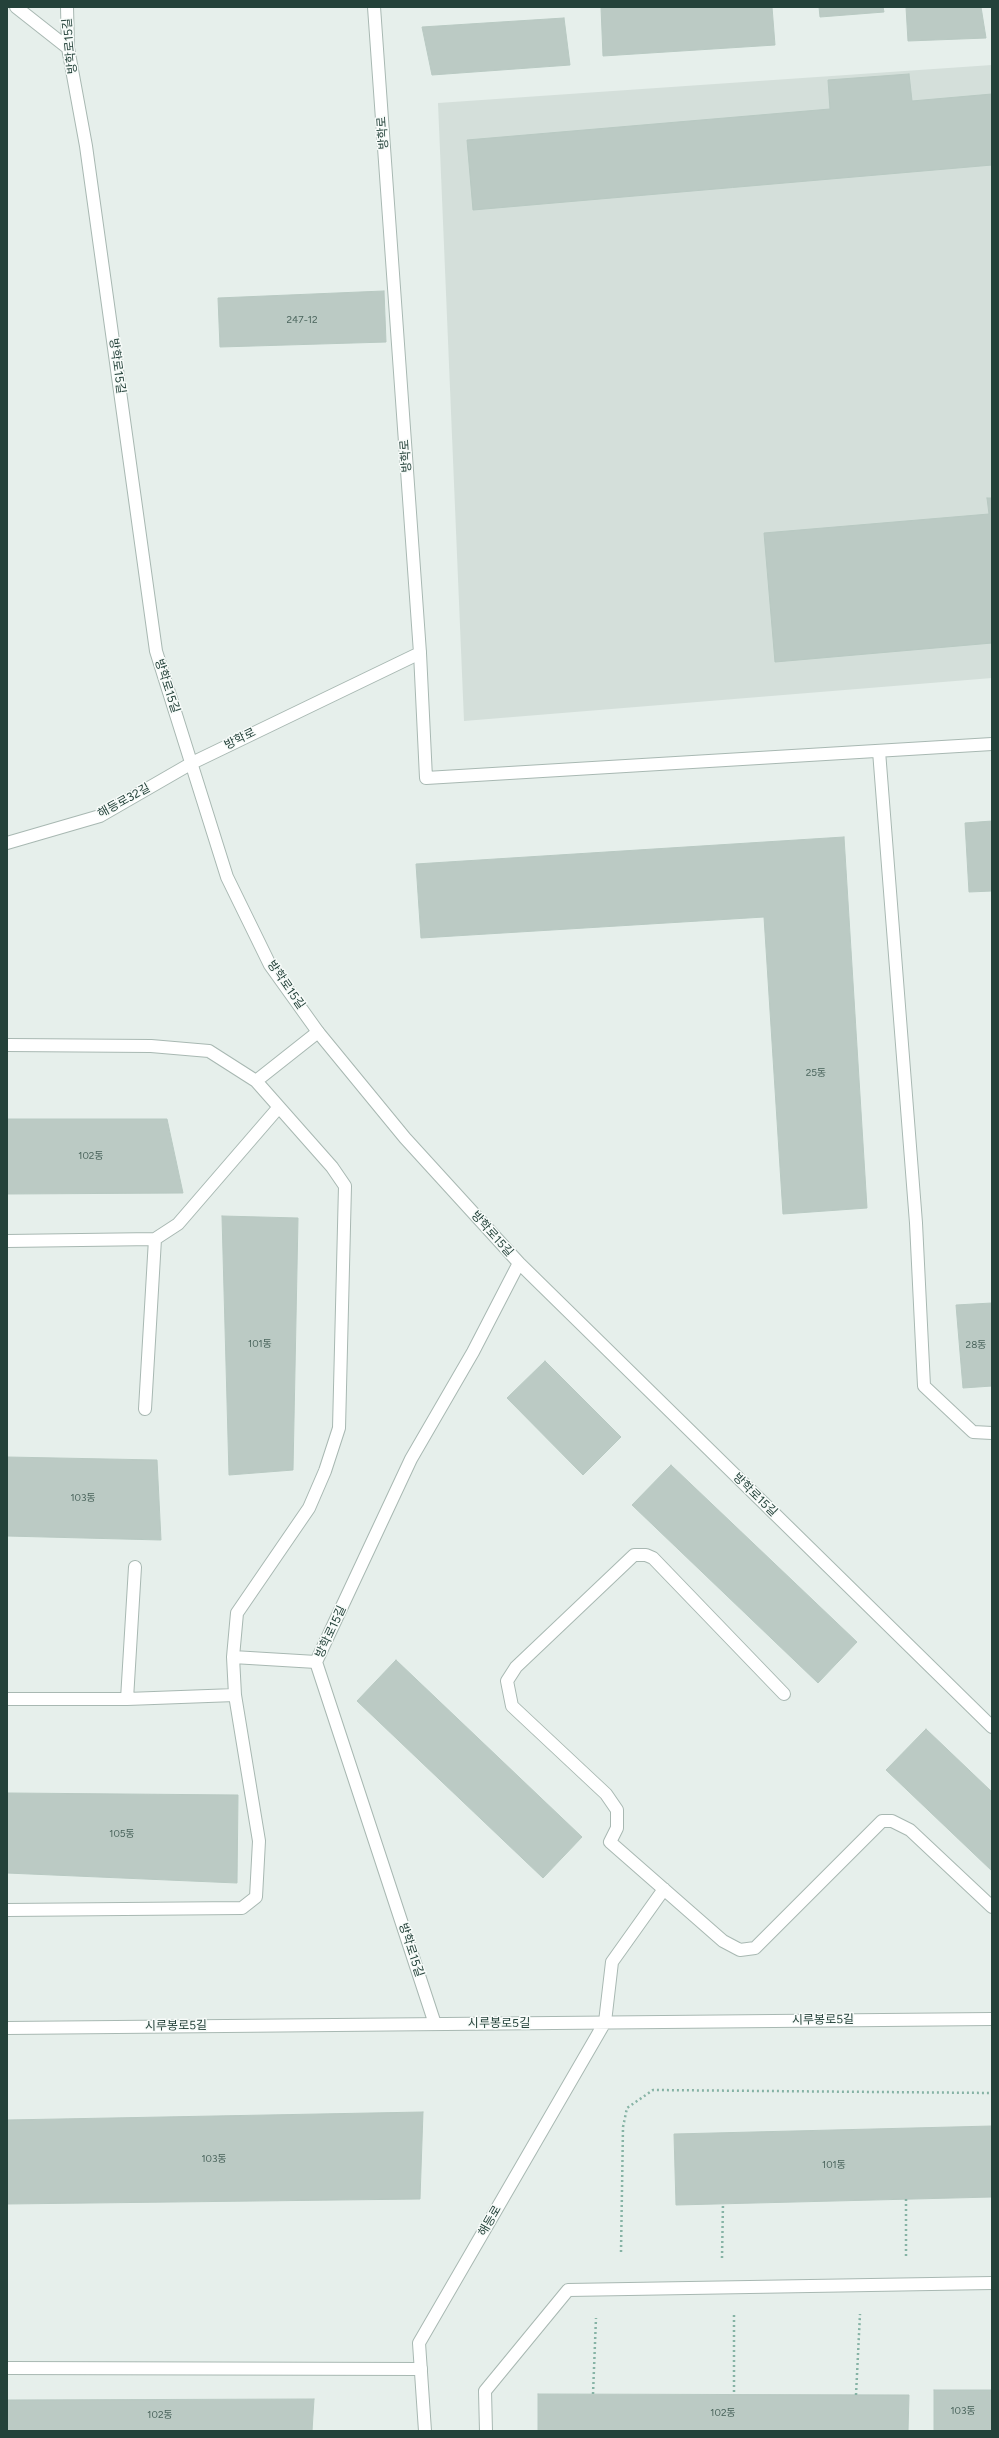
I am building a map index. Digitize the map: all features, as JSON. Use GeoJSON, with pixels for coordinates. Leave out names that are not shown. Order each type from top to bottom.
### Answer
{"type":"FeatureCollection","features":[{"type":"Feature","properties":{"kind":"street"},"geometry":{"type":"LineString","coordinates":[[16,7],[68,48]]}},
{"type":"Feature","properties":{"kind":"street","name":"방학로15길"},"geometry":{"type":"LineString","coordinates":[[67,7],[68,48],[86,146],[156,651],[227,877],[270,965],[318,1032],[405,1138],[518,1263],[992,1727]]}},
{"type":"Feature","properties":{"kind":"street","name":"방학로"},"geometry":{"type":"LineString","coordinates":[[192,763],[420,653],[374,7]]}},
{"type":"Feature","properties":{"kind":"street"},"geometry":{"type":"LineString","coordinates":[[420,653],[426,778],[992,744]]}},
{"type":"Feature","properties":{"kind":"street"},"geometry":{"type":"LineString","coordinates":[[879,751],[916,1223],[924,1386],[973,1432],[992,1433]]}},
{"type":"Feature","properties":{"kind":"street","name":"해등로32길"},"geometry":{"type":"LineString","coordinates":[[7,843],[100,816],[192,763]]}},
{"type":"Feature","properties":{"kind":"street"},"geometry":{"type":"LineString","coordinates":[[256,1081],[318,1032]]}},
{"type":"Feature","properties":{"kind":"street"},"geometry":{"type":"LineString","coordinates":[[7,1045],[150,1046],[209,1051],[256,1081],[332,1167],[345,1186],[339,1428],[325,1471],[309,1508],[237,1613],[233,1657],[235,1695],[259,1841],[256,1897],[242,1908],[7,1910]]}},
{"type":"Feature","properties":{"kind":"street"},"geometry":{"type":"LineString","coordinates":[[7,1240],[155,1239],[178,1224],[279,1107]]}},
{"type":"Feature","properties":{"kind":"street"},"geometry":{"type":"LineString","coordinates":[[145,1409],[155,1239]]}},
{"type":"Feature","properties":{"kind":"street","name":"방학로15길"},"geometry":{"type":"LineString","coordinates":[[435,2024],[316,1662],[411,1459],[473,1352],[518,1263]]}},
{"type":"Feature","properties":{"kind":"street"},"geometry":{"type":"LineString","coordinates":[[784,1694],[653,1558],[646,1555],[634,1555],[516,1667],[507,1681],[512,1706],[606,1794],[617,1810],[617,1828],[610,1842],[723,1940],[740,1950],[755,1948],[882,1821],[892,1821],[903,1825],[924,1841],[992,1907]]}},
{"type":"Feature","properties":{"kind":"street"},"geometry":{"type":"LineString","coordinates":[[127,1699],[135,1567]]}},
{"type":"Feature","properties":{"kind":"street"},"geometry":{"type":"LineString","coordinates":[[233,1657],[316,1662]]}},
{"type":"Feature","properties":{"kind":"street"},"geometry":{"type":"LineString","coordinates":[[7,1699],[127,1699],[235,1695]]}},
{"type":"Feature","properties":{"kind":"street"},"geometry":{"type":"LineString","coordinates":[[605,2022],[612,1962],[664,1889]]}},
{"type":"Feature","properties":{"kind":"street","name":"시루봉로5길"},"geometry":{"type":"LineString","coordinates":[[7,2028],[992,2019]]}},
{"type":"Feature","properties":{"kind":"street","name":"해등로"},"geometry":{"type":"LineString","coordinates":[[425,2431],[419,2343],[605,2022]]}},
{"type":"Feature","properties":{"kind":"street"},"geometry":{"type":"LineString","coordinates":[[486,2431],[485,2391],[568,2290],[992,2283]]}},
{"type":"Feature","properties":{"kind":"street"},"geometry":{"type":"LineString","coordinates":[[7,2368],[421,2369]]}},
{"type":"Feature","properties":{"kind":"path"},"geometry":{"type":"LineString","coordinates":[[621,2252],[623,2127],[627,2108],[653,2090],[992,2093]]}},
{"type":"Feature","properties":{"kind":"path"},"geometry":{"type":"LineString","coordinates":[[906,2199],[907,2285]]}},
{"type":"Feature","properties":{"kind":"path"},"geometry":{"type":"LineString","coordinates":[[723,2203],[734,2394]]}},
{"type":"Feature","properties":{"kind":"path"},"geometry":{"type":"LineString","coordinates":[[856,2395],[861,2285]]}},
{"type":"Feature","properties":{"kind":"path"},"geometry":{"type":"LineString","coordinates":[[593,2394],[597,2289]]}},
{"type":"Feature","properties":{"kind":"shaded area"},"geometry":{"type":"Polygon","coordinates":[[[992,65],[992,678],[464,721],[438,103],[992,65]]]}},
{"type":"Feature","properties":{"kind":"building"},"geometry":{"type":"Polygon","coordinates":[[[601,7],[772,7],[775,45],[603,56],[601,7]]]}},
{"type":"Feature","properties":{"kind":"building"},"geometry":{"type":"Polygon","coordinates":[[[819,7],[883,7],[884,12],[820,17],[819,7]]]}},
{"type":"Feature","properties":{"kind":"building"},"geometry":{"type":"Polygon","coordinates":[[[906,7],[981,7],[986,38],[908,41],[906,7]]]}},
{"type":"Feature","properties":{"kind":"building"},"geometry":{"type":"Polygon","coordinates":[[[564,18],[570,65],[432,75],[422,27],[564,18]]]}},
{"type":"Feature","properties":{"kind":"building"},"geometry":{"type":"Polygon","coordinates":[[[909,74],[912,101],[992,94],[992,165],[473,210],[467,140],[830,109],[828,80],[909,74]]]}},
{"type":"Feature","properties":{"kind":"building"},"geometry":{"type":"Polygon","coordinates":[[[384,291],[386,342],[220,347],[218,298],[384,291]]]}},
{"type":"Feature","properties":{"kind":"building"},"geometry":{"type":"Polygon","coordinates":[[[987,498],[992,498],[992,643],[775,662],[764,533],[989,514],[987,498]]]}},
{"type":"Feature","properties":{"kind":"building"},"geometry":{"type":"Polygon","coordinates":[[[992,821],[992,891],[969,892],[965,823],[992,821]]]}},
{"type":"Feature","properties":{"kind":"building"},"geometry":{"type":"Polygon","coordinates":[[[844,837],[867,1208],[783,1214],[764,917],[421,938],[416,864],[844,837]]]}},
{"type":"Feature","properties":{"kind":"building"},"geometry":{"type":"Polygon","coordinates":[[[7,1119],[167,1119],[183,1193],[7,1194],[7,1119]]]}},
{"type":"Feature","properties":{"kind":"building"},"geometry":{"type":"Polygon","coordinates":[[[222,1216],[298,1218],[293,1470],[229,1475],[222,1216]]]}},
{"type":"Feature","properties":{"kind":"building"},"geometry":{"type":"Polygon","coordinates":[[[992,1303],[992,1386],[963,1388],[956,1305],[992,1303]]]}},
{"type":"Feature","properties":{"kind":"building"},"geometry":{"type":"Polygon","coordinates":[[[545,1361],[621,1437],[583,1475],[507,1398],[545,1361]]]}},
{"type":"Feature","properties":{"kind":"building"},"geometry":{"type":"Polygon","coordinates":[[[7,1457],[157,1460],[161,1540],[7,1536],[7,1457]]]}},
{"type":"Feature","properties":{"kind":"building"},"geometry":{"type":"Polygon","coordinates":[[[671,1465],[857,1642],[818,1683],[632,1505],[671,1465]]]}},
{"type":"Feature","properties":{"kind":"building"},"geometry":{"type":"Polygon","coordinates":[[[396,1660],[582,1837],[543,1878],[357,1701],[396,1660]]]}},
{"type":"Feature","properties":{"kind":"building"},"geometry":{"type":"Polygon","coordinates":[[[926,1729],[992,1792],[992,1871],[886,1770],[926,1729]]]}},
{"type":"Feature","properties":{"kind":"building"},"geometry":{"type":"Polygon","coordinates":[[[7,1793],[238,1795],[237,1883],[7,1873],[7,1793]]]}},
{"type":"Feature","properties":{"kind":"building"},"geometry":{"type":"Polygon","coordinates":[[[423,2112],[420,2199],[7,2204],[7,2120],[423,2112]]]}},
{"type":"Feature","properties":{"kind":"building"},"geometry":{"type":"Polygon","coordinates":[[[992,2126],[992,2197],[676,2205],[674,2134],[992,2126]]]}},
{"type":"Feature","properties":{"kind":"building"},"geometry":{"type":"Polygon","coordinates":[[[934,2390],[992,2390],[992,2431],[934,2431],[934,2390]]]}},
{"type":"Feature","properties":{"kind":"building"},"geometry":{"type":"Polygon","coordinates":[[[538,2394],[909,2395],[908,2431],[538,2431],[538,2394]]]}},
{"type":"Feature","properties":{"kind":"building"},"geometry":{"type":"Polygon","coordinates":[[[314,2399],[312,2431],[7,2431],[7,2400],[314,2399]]]}}]}
